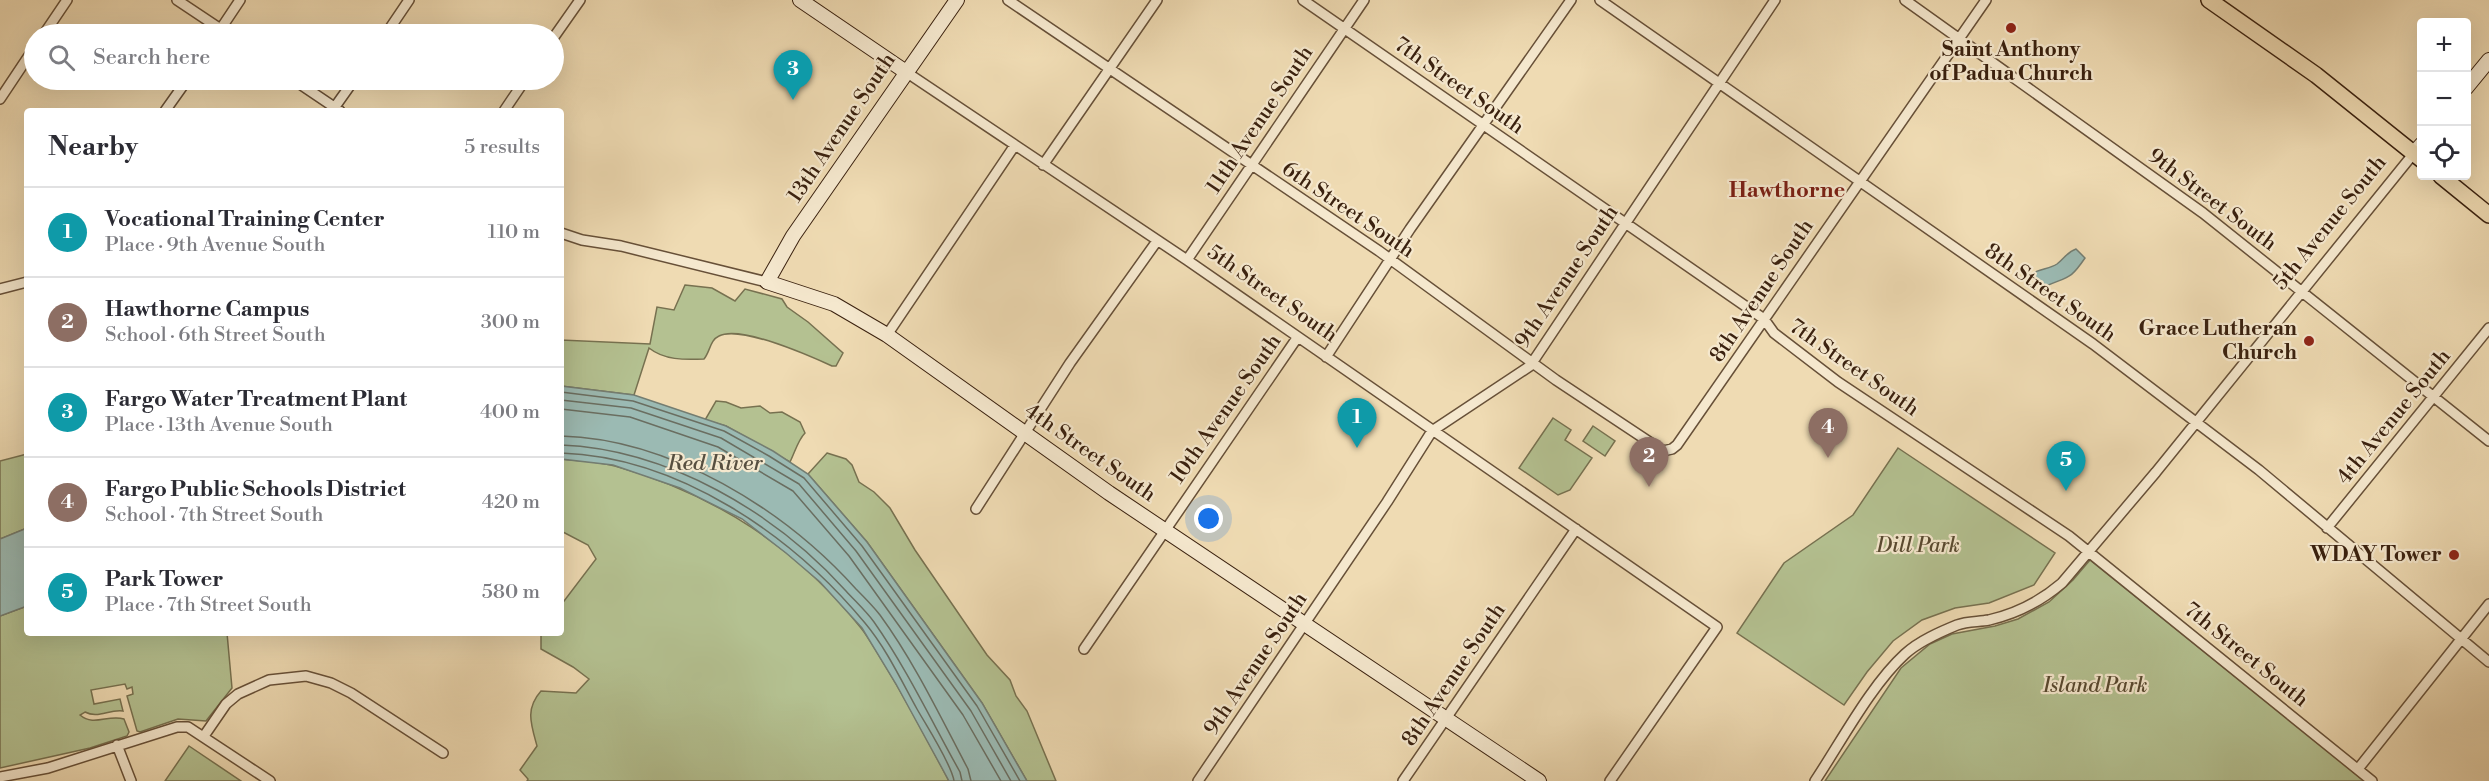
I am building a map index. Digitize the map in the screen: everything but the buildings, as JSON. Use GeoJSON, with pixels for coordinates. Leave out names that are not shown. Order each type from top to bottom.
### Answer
{"type":"FeatureCollection","features":[{"type":"Feature","properties":{"kind":"main road"},"geometry":{"type":"LineString","coordinates":[[2209,0],[2316,75],[2417,151]]}},
{"type":"Feature","properties":{"kind":"main road"},"geometry":{"type":"LineString","coordinates":[[2446,180],[2489,215]]}},
{"type":"Feature","properties":{"kind":"street"},"geometry":{"type":"LineString","coordinates":[[51,24],[67,0]]}},
{"type":"Feature","properties":{"kind":"street"},"geometry":{"type":"LineString","coordinates":[[177,0],[210,24]]}},
{"type":"Feature","properties":{"kind":"street"},"geometry":{"type":"LineString","coordinates":[[227,24],[240,0]]}},
{"type":"Feature","properties":{"kind":"street"},"geometry":{"type":"LineString","coordinates":[[393,24],[409,0]]}},
{"type":"Feature","properties":{"kind":"street"},"geometry":{"type":"LineString","coordinates":[[563,24],[580,0]]}},
{"type":"Feature","properties":{"kind":"street","name":"5th Street South"},"geometry":{"type":"LineString","coordinates":[[800,0],[1187,260],[1717,627],[1610,781]]}},
{"type":"Feature","properties":{"kind":"street","name":"13th Avenue South"},"geometry":{"type":"LineString","coordinates":[[768,282],[793,237],[957,0]]}},
{"type":"Feature","properties":{"kind":"street","name":"6th Street South"},"geometry":{"type":"LineString","coordinates":[[1008,0],[1390,259],[1532,362],[1658,449],[1667,450]]}},
{"type":"Feature","properties":{"kind":"street"},"geometry":{"type":"LineString","coordinates":[[1043,165],[1157,0]]}},
{"type":"Feature","properties":{"kind":"street","name":"7th Street South"},"geometry":{"type":"LineString","coordinates":[[1303,0],[1764,319],[1774,333],[1838,382],[2069,536],[2372,781]]}},
{"type":"Feature","properties":{"kind":"street","name":"11th Avenue South"},"geometry":{"type":"LineString","coordinates":[[1187,260],[1364,0]]}},
{"type":"Feature","properties":{"kind":"street"},"geometry":{"type":"LineString","coordinates":[[1326,357],[1390,259],[1571,0]]}},
{"type":"Feature","properties":{"kind":"street","name":"8th Street South"},"geometry":{"type":"LineString","coordinates":[[1600,0],[2093,344],[2259,470],[2489,662]]}},
{"type":"Feature","properties":{"kind":"street","name":"9th Avenue South"},"geometry":{"type":"LineString","coordinates":[[1198,781],[1304,622],[1388,502],[1432,431],[1532,362],[1775,0]]}},
{"type":"Feature","properties":{"kind":"street","name":"9th Street South"},"geometry":{"type":"LineString","coordinates":[[1905,0],[2203,213],[2489,441]]}},
{"type":"Feature","properties":{"kind":"street","name":"8th Avenue South"},"geometry":{"type":"LineString","coordinates":[[1667,450],[1677,445],[1986,0]]}},
{"type":"Feature","properties":{"kind":"street"},"geometry":{"type":"LineString","coordinates":[[832,22],[843,38],[887,67],[890,83],[886,100]]}},
{"type":"Feature","properties":{"kind":"street"},"geometry":{"type":"LineString","coordinates":[[2471,82],[2489,60]]}},
{"type":"Feature","properties":{"kind":"street"},"geometry":{"type":"LineString","coordinates":[[0,99],[24,63]]}},
{"type":"Feature","properties":{"kind":"street"},"geometry":{"type":"LineString","coordinates":[[167,108],[180,90]]}},
{"type":"Feature","properties":{"kind":"street"},"geometry":{"type":"LineString","coordinates":[[308,90],[333,108]]}},
{"type":"Feature","properties":{"kind":"street"},"geometry":{"type":"LineString","coordinates":[[337,108],[348,90]]}},
{"type":"Feature","properties":{"kind":"street"},"geometry":{"type":"LineString","coordinates":[[506,108],[518,90]]}},
{"type":"Feature","properties":{"kind":"street"},"geometry":{"type":"LineString","coordinates":[[888,335],[1015,145]]}},
{"type":"Feature","properties":{"kind":"street","name":"5th Avenue South"},"geometry":{"type":"LineString","coordinates":[[1815,781],[1881,680],[1906,652],[1932,636],[1960,624],[1991,619],[2044,598],[2062,583],[2417,154]]}},
{"type":"Feature","properties":{"kind":"street","name":"4th Street South"},"geometry":{"type":"LineString","coordinates":[[564,233],[582,240],[621,246],[768,282],[834,304],[888,335],[1165,530],[1539,781]]}},
{"type":"Feature","properties":{"kind":"street"},"geometry":{"type":"LineString","coordinates":[[976,509],[1070,363],[1157,241]]}},
{"type":"Feature","properties":{"kind":"street"},"geometry":{"type":"LineString","coordinates":[[0,289],[24,283]]}},
{"type":"Feature","properties":{"kind":"street","name":"4th Avenue South"},"geometry":{"type":"LineString","coordinates":[[2327,528],[2489,328]]}},
{"type":"Feature","properties":{"kind":"street","name":"10th Avenue South"},"geometry":{"type":"LineString","coordinates":[[1084,649],[1297,338]]}},
{"type":"Feature","properties":{"kind":"street","name":"8th Avenue South"},"geometry":{"type":"LineString","coordinates":[[1403,781],[1576,530]]}},
{"type":"Feature","properties":{"kind":"street"},"geometry":{"type":"LineString","coordinates":[[2358,769],[2489,604]]}},
{"type":"Feature","properties":{"kind":"street"},"geometry":{"type":"LineString","coordinates":[[204,736],[226,704],[238,694],[269,680],[306,676],[331,683],[351,693],[442,753]]}},
{"type":"Feature","properties":{"kind":"street"},"geometry":{"type":"LineString","coordinates":[[0,777],[48,768],[177,727],[188,727],[270,781]]}},
{"type":"Feature","properties":{"kind":"street"},"geometry":{"type":"LineString","coordinates":[[117,746],[131,781]]}},
{"type":"Feature","properties":{"kind":"green space"},"geometry":{"type":"Polygon","coordinates":[[[685,285],[712,288],[735,301],[745,289],[782,299],[787,307],[843,353],[836,366],[832,366],[775,343],[729,334],[716,338],[704,359],[668,357],[649,348],[634,395],[564,386],[564,340],[650,344],[657,307],[674,310],[685,285]]]}},
{"type":"Feature","properties":{"kind":"green space"},"geometry":{"type":"Polygon","coordinates":[[[716,401],[741,408],[760,406],[770,413],[782,412],[800,422],[805,433],[790,462],[726,426],[705,420],[716,401]]]}},
{"type":"Feature","properties":{"kind":"green space"},"geometry":{"type":"Polygon","coordinates":[[[1553,418],[1571,430],[1565,440],[1592,458],[1570,490],[1558,495],[1519,468],[1553,418]]]}},
{"type":"Feature","properties":{"kind":"green space"},"geometry":{"type":"Polygon","coordinates":[[[1593,426],[1615,441],[1605,456],[1583,441],[1593,426]]]}},
{"type":"Feature","properties":{"kind":"green space","name":"Dill Park"},"geometry":{"type":"Polygon","coordinates":[[[1898,448],[2055,553],[2034,585],[1989,603],[1955,608],[1922,620],[1893,641],[1844,705],[1737,633],[1784,563],[1853,515],[1898,448]]]}},
{"type":"Feature","properties":{"kind":"green space"},"geometry":{"type":"Polygon","coordinates":[[[827,453],[846,459],[852,465],[859,482],[874,492],[890,508],[915,550],[987,655],[1010,680],[1016,696],[1027,711],[1056,781],[1027,781],[982,703],[867,542],[808,474],[827,453]]]}},
{"type":"Feature","properties":{"kind":"green space"},"geometry":{"type":"Polygon","coordinates":[[[24,455],[24,529],[0,539],[0,461],[24,455]]]}},
{"type":"Feature","properties":{"kind":"green space"},"geometry":{"type":"Polygon","coordinates":[[[564,459],[615,466],[651,477],[686,491],[751,527],[810,573],[864,632],[900,691],[949,781],[527,781],[528,779],[520,770],[537,746],[531,717],[536,698],[541,691],[576,693],[589,679],[541,649],[541,636],[564,636],[564,601],[596,559],[588,545],[564,533],[564,459]]]}},
{"type":"Feature","properties":{"kind":"green space","name":"Island Park"},"geometry":{"type":"Polygon","coordinates":[[[2090,560],[2364,781],[1825,781],[1901,668],[1930,644],[1952,634],[2018,619],[2049,602],[2073,580],[2090,560]]]}},
{"type":"Feature","properties":{"kind":"green space"},"geometry":{"type":"Polygon","coordinates":[[[24,607],[24,636],[227,636],[232,688],[206,721],[178,719],[140,732],[137,731],[127,696],[133,694],[132,687],[127,689],[125,684],[91,690],[94,704],[120,699],[123,711],[94,715],[85,712],[80,715],[91,720],[124,719],[129,732],[127,736],[90,748],[0,768],[0,616],[24,607]]]}},
{"type":"Feature","properties":{"kind":"green space"},"geometry":{"type":"Polygon","coordinates":[[[189,746],[241,781],[165,781],[189,746]]]}},
{"type":"Feature","properties":{"kind":"water"},"geometry":{"type":"Polygon","coordinates":[[[2076,249],[2085,258],[2068,276],[2046,286],[2030,277],[2035,272],[2057,264],[2076,249]]]}},
{"type":"Feature","properties":{"kind":"water","name":"Red River"},"geometry":{"type":"Polygon","coordinates":[[[564,386],[634,395],[726,426],[773,451],[808,474],[867,542],[982,703],[1027,781],[949,781],[896,684],[862,628],[820,582],[742,519],[680,488],[613,465],[564,459],[564,386]]]}},
{"type":"Feature","properties":{"kind":"water"},"geometry":{"type":"Polygon","coordinates":[[[24,529],[24,607],[0,616],[0,539],[24,529]]]}},
{"type":"Feature","properties":{"kind":"place","name":"Saint Anthony of Padua Church"},"geometry":{"type":"Point","coordinates":[2011,28]}},
{"type":"Feature","properties":{"kind":"place","name":"Fargo Water Treatment Plant"},"geometry":{"type":"Point","coordinates":[793,100]}},
{"type":"Feature","properties":{"kind":"place","name":"Grace Lutheran Church"},"geometry":{"type":"Point","coordinates":[2309,341]}},
{"type":"Feature","properties":{"kind":"place","name":"Vocational Training Center"},"geometry":{"type":"Point","coordinates":[1357,448]}},
{"type":"Feature","properties":{"kind":"place","name":"Fargo Public Schools District"},"geometry":{"type":"Point","coordinates":[1828,458]}},
{"type":"Feature","properties":{"kind":"place","name":"Hawthorne Campus"},"geometry":{"type":"Point","coordinates":[1649,487]}},
{"type":"Feature","properties":{"kind":"place","name":"Park Tower"},"geometry":{"type":"Point","coordinates":[2066,491]}},
{"type":"Feature","properties":{"kind":"place","name":"WDAY Tower"},"geometry":{"type":"Point","coordinates":[2454,555]}},
{"type":"Feature","properties":{"kind":"district","name":"Hawthorne"},"geometry":{"type":"Point","coordinates":[1787,190]}}]}
